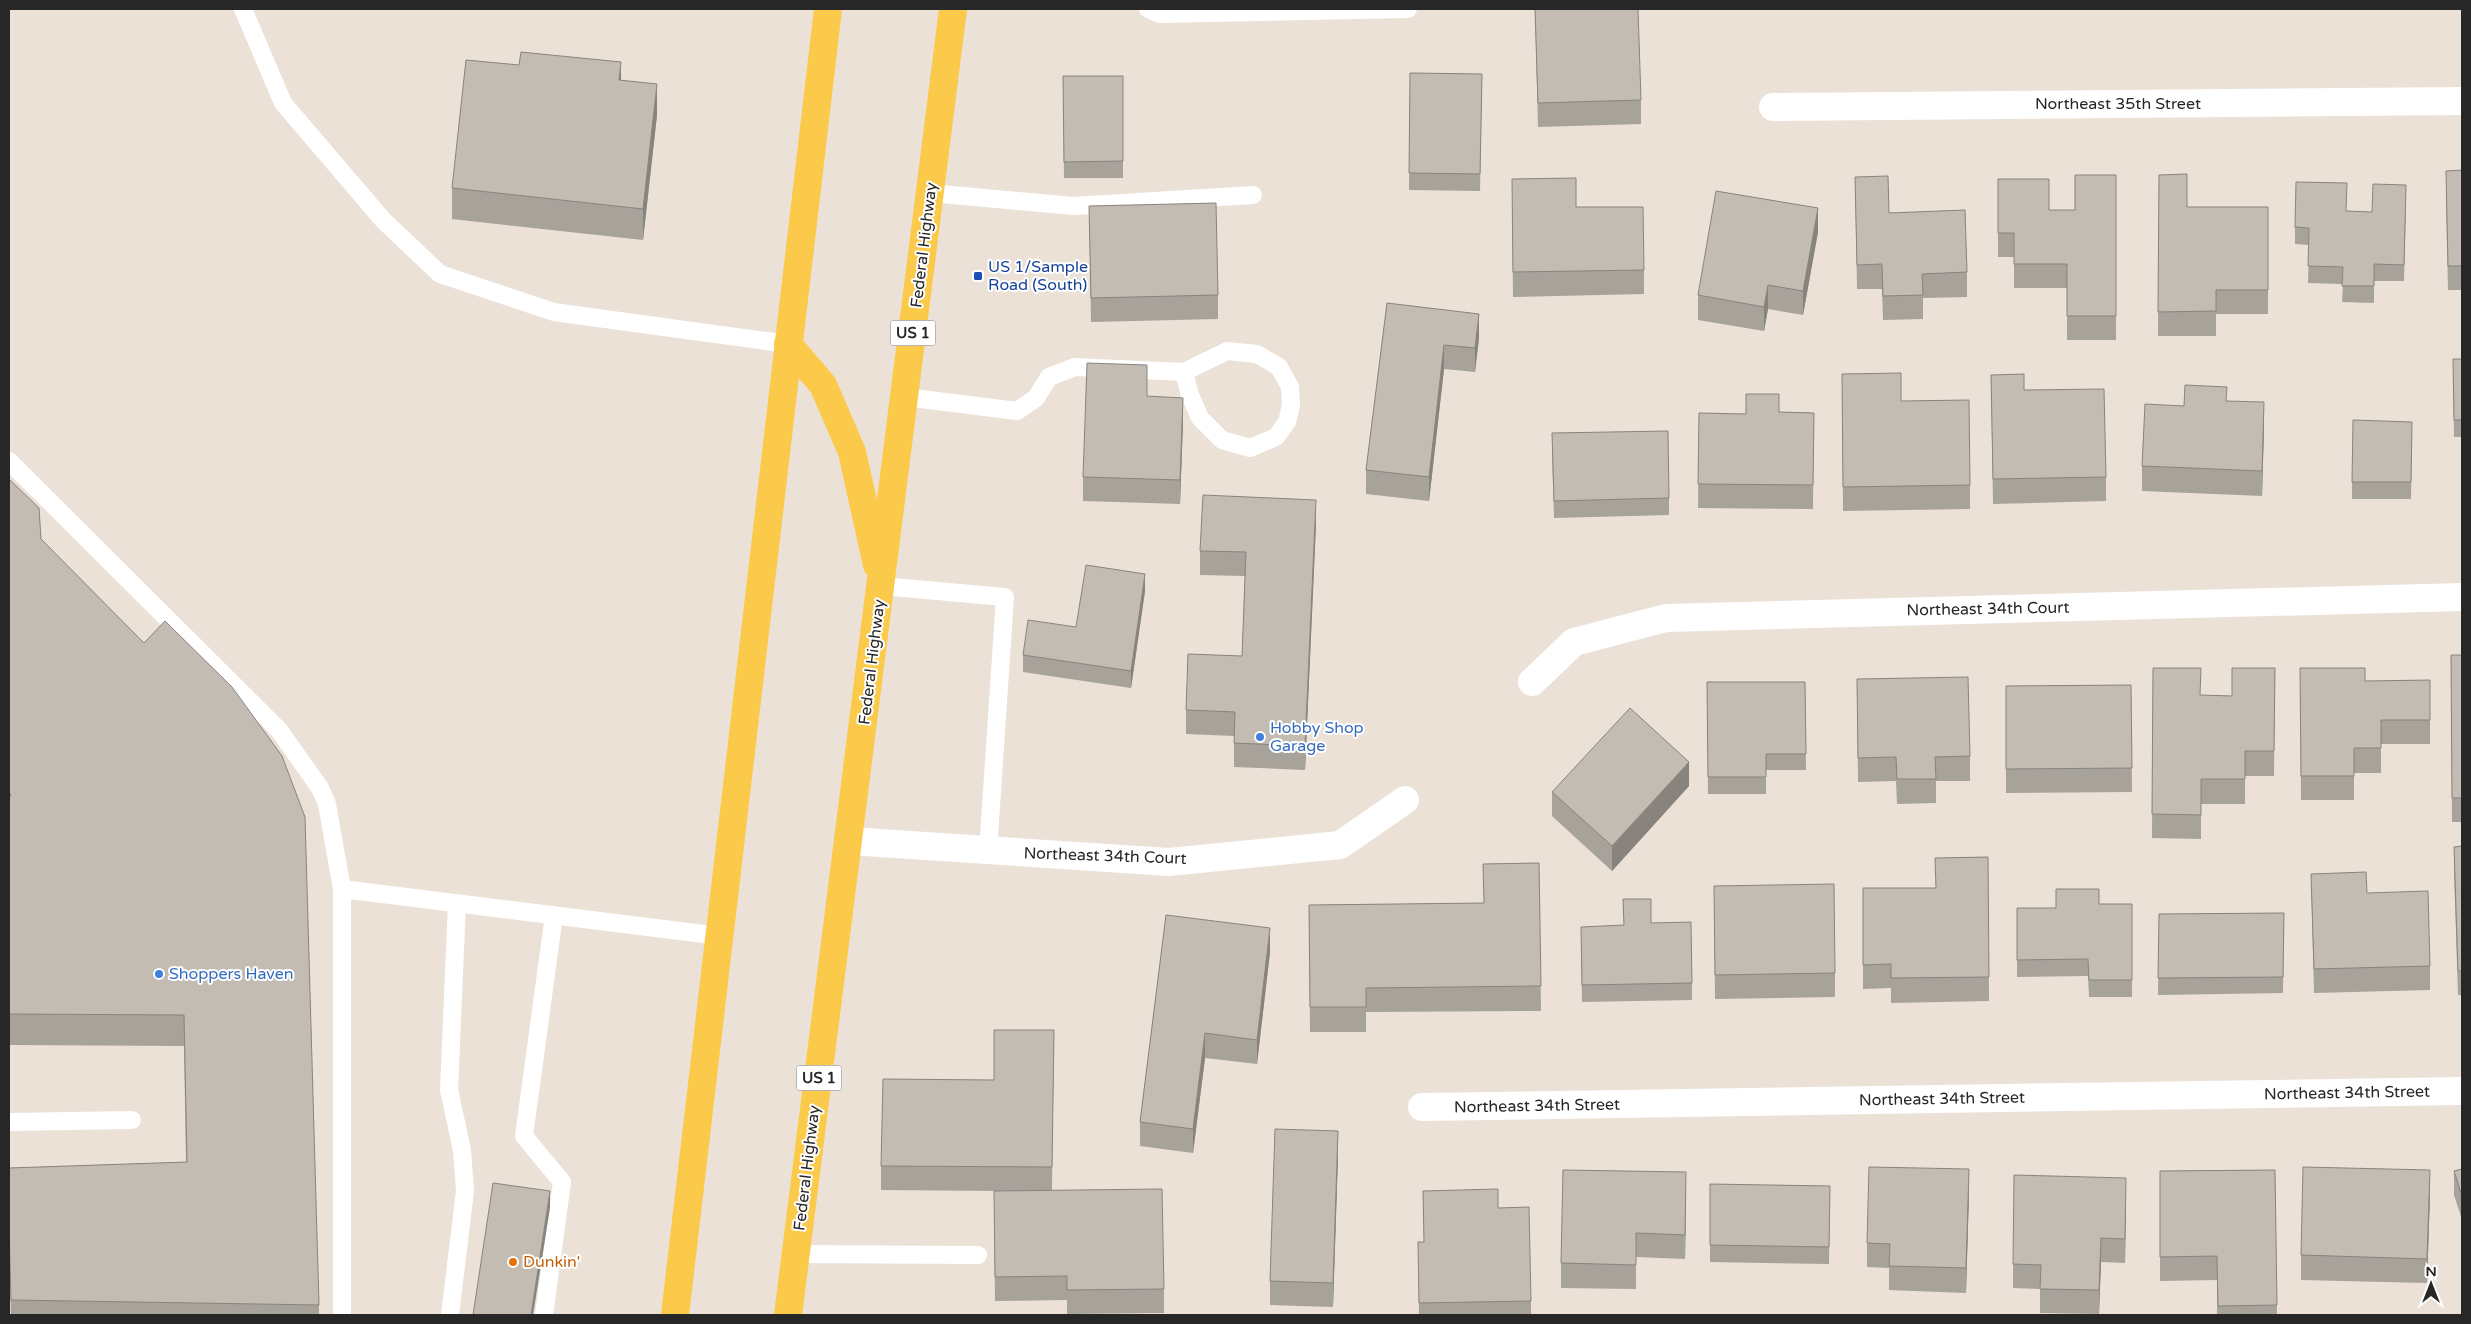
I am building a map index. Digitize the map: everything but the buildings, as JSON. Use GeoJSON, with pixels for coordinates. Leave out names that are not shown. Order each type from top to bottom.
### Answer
{"type":"FeatureCollection","features":[{"type":"Feature","properties":{"kind":"main road"},"geometry":{"type":"LineString","coordinates":[[675,1315],[828,9]]}},
{"type":"Feature","properties":{"kind":"main road","name":"Federal Highway"},"geometry":{"type":"LineString","coordinates":[[788,1315],[850,841],[953,9]]}},
{"type":"Feature","properties":{"kind":"main road"},"geometry":{"type":"LineString","coordinates":[[788,344],[823,385],[852,452],[881,586]]}},
{"type":"Feature","properties":{"kind":"street","name":"Northeast 35th Street"},"geometry":{"type":"LineString","coordinates":[[1774,107],[2462,101]]}},
{"type":"Feature","properties":{"kind":"street","name":"Northeast 34th Court"},"geometry":{"type":"LineString","coordinates":[[1532,682],[1574,642],[1666,618],[2462,597]]}},
{"type":"Feature","properties":{"kind":"street","name":"Northeast 34th Court"},"geometry":{"type":"LineString","coordinates":[[850,841],[1169,862],[1340,845],[1406,800]]}},
{"type":"Feature","properties":{"kind":"street","name":"Northeast 34th Street"},"geometry":{"type":"LineString","coordinates":[[1422,1107],[2462,1091]]}},
{"type":"Feature","properties":{"kind":"lane"},"geometry":{"type":"LineString","coordinates":[[243,9],[283,103],[383,220],[440,274],[554,312],[788,344]]}},
{"type":"Feature","properties":{"kind":"lane"},"geometry":{"type":"LineString","coordinates":[[1148,9],[1160,14],[1408,9]]}},
{"type":"Feature","properties":{"kind":"lane"},"geometry":{"type":"LineString","coordinates":[[930,194],[1073,206],[1253,195]]}},
{"type":"Feature","properties":{"kind":"lane"},"geometry":{"type":"LineString","coordinates":[[905,397],[1017,410],[1036,398],[1049,377],[1075,367],[1184,372],[1227,351],[1257,354],[1279,366],[1290,387],[1291,405],[1287,422],[1276,436],[1250,448],[1222,440],[1200,418],[1190,395],[1184,372]]}},
{"type":"Feature","properties":{"kind":"lane"},"geometry":{"type":"LineString","coordinates":[[9,462],[279,730],[320,788],[327,804],[342,889],[342,1315]]}},
{"type":"Feature","properties":{"kind":"lane"},"geometry":{"type":"LineString","coordinates":[[881,586],[1005,597],[988,850]]}},
{"type":"Feature","properties":{"kind":"lane"},"geometry":{"type":"LineString","coordinates":[[342,889],[720,936]]}},
{"type":"Feature","properties":{"kind":"lane"},"geometry":{"type":"LineString","coordinates":[[450,1315],[465,1191],[462,1150],[449,1090],[457,903]]}},
{"type":"Feature","properties":{"kind":"lane"},"geometry":{"type":"LineString","coordinates":[[544,1315],[562,1182],[524,1136],[554,915]]}},
{"type":"Feature","properties":{"kind":"lane"},"geometry":{"type":"LineString","coordinates":[[9,1122],[132,1120]]}},
{"type":"Feature","properties":{"kind":"lane"},"geometry":{"type":"LineString","coordinates":[[796,1254],[978,1255]]}},
{"type":"Feature","properties":{"kind":"place","name":"US 1/Sample Road (South)"},"geometry":{"type":"Point","coordinates":[978,276]}},
{"type":"Feature","properties":{"kind":"place","name":"Hobby Shop Garage"},"geometry":{"type":"Point","coordinates":[1260,737]}},
{"type":"Feature","properties":{"kind":"place","name":"Shoppers Haven"},"geometry":{"type":"Point","coordinates":[159,974]}},
{"type":"Feature","properties":{"kind":"place","name":"Dunkin'"},"geometry":{"type":"Point","coordinates":[513,1262]}}]}
